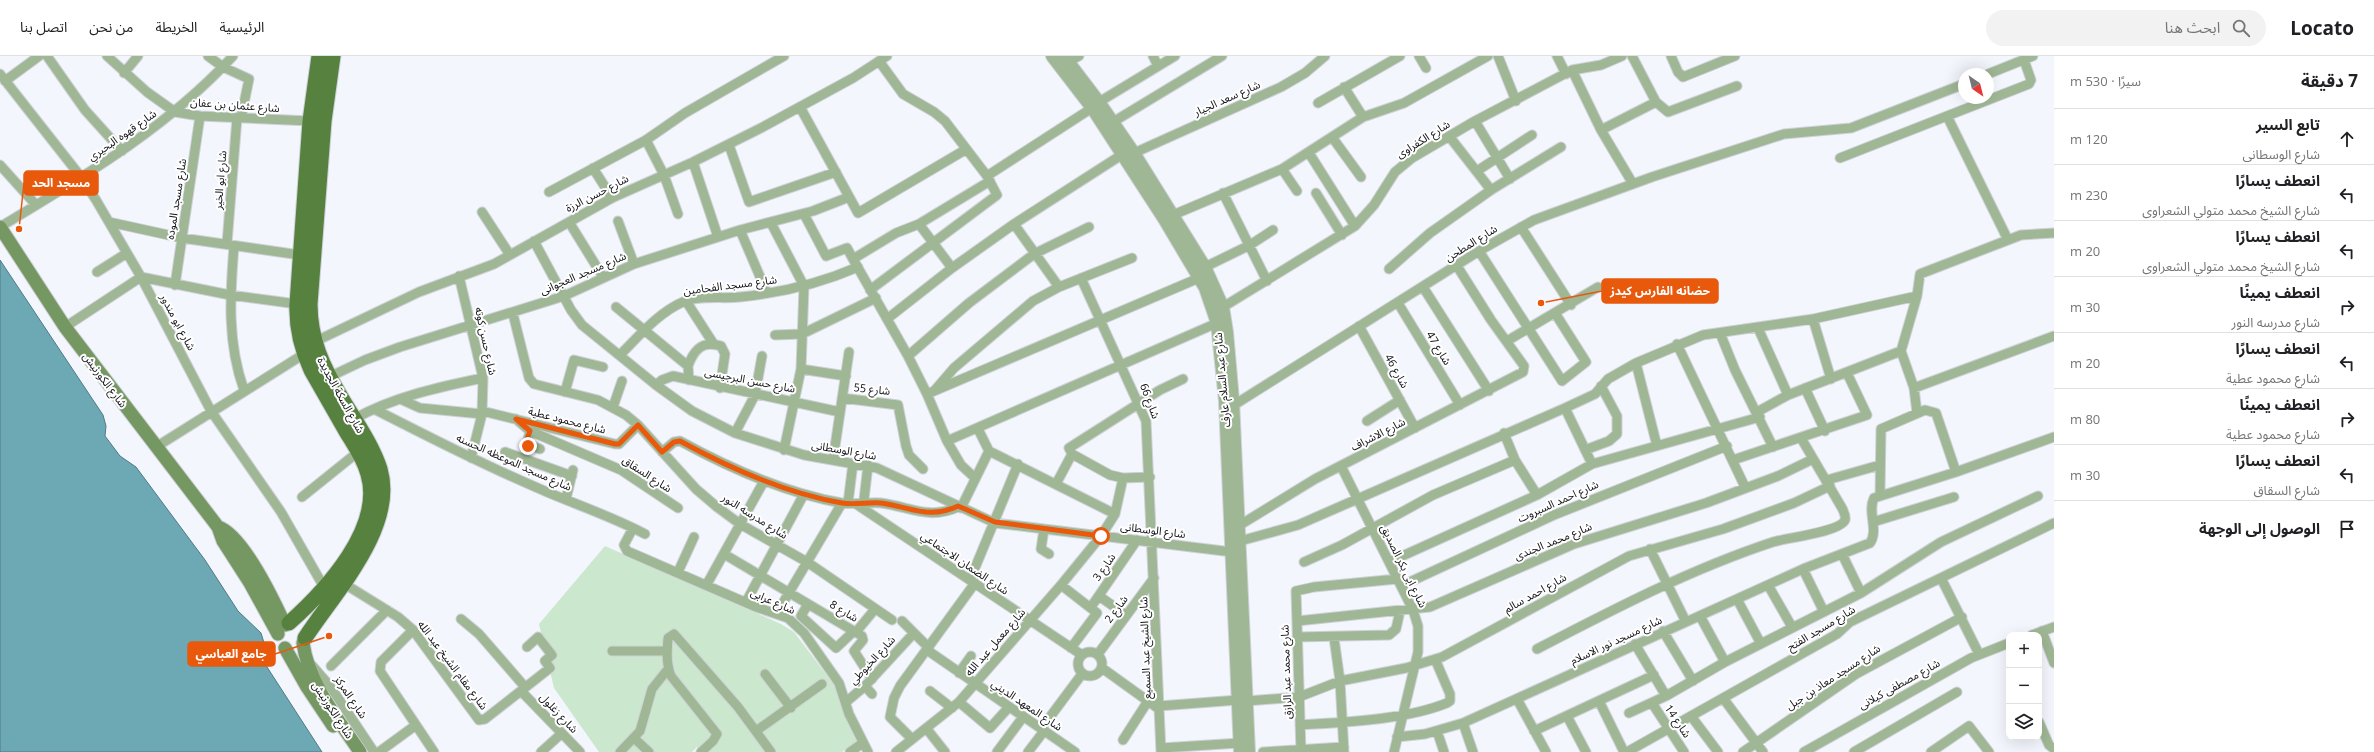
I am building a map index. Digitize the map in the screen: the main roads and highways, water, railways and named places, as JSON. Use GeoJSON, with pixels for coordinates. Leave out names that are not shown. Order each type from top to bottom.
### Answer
{"type":"FeatureCollection","features":[{"type":"Feature","properties":{"kind":"main road","name":"شارع السكة الجديدة"},"geometry":{"type":"LineString","coordinates":[[284,627],[325,588],[350,553],[368,513],[371,500],[369,475],[358,452],[323,392],[304,354],[298,329],[297,304],[310,121],[319,56]]}},
{"type":"Feature","properties":{"kind":"main road","name":"شارع السكة الجديدة"},"geometry":{"type":"LineString","coordinates":[[304,640],[370,539],[382,502],[380,470],[354,419],[329,377],[314,342],[310,304],[324,121],[333,56]]}},
{"type":"Feature","properties":{"kind":"main road","name":"شارع الكورنيش"},"geometry":{"type":"LineString","coordinates":[[0,227],[65,327],[218,527],[231,534],[247,556],[267,589],[284,627]]}},
{"type":"Feature","properties":{"kind":"main road"},"geometry":{"type":"LineString","coordinates":[[301,626],[304,640],[297,648],[285,648],[280,642],[284,627],[301,626]]}},
{"type":"Feature","properties":{"kind":"main road","name":"شارع الكورنيش"},"geometry":{"type":"LineString","coordinates":[[304,640],[305,658],[315,683],[360,752]]}},
{"type":"Feature","properties":{"kind":"main road","name":"شارع الكورنيش"},"geometry":{"type":"LineString","coordinates":[[285,648],[306,687],[350,752]]}},
{"type":"Feature","properties":{"kind":"water"},"geometry":{"type":"Polygon","coordinates":[[[0,260],[103,415],[106,426],[105,436],[120,456],[136,467],[205,560],[238,611],[261,633],[265,646],[263,657],[267,667],[322,752],[0,752],[0,260]]]}},
{"type":"Feature","properties":{"kind":"place","name":"مسجد الحد"},"geometry":{"type":"Point","coordinates":[19,229]}},
{"type":"Feature","properties":{"kind":"place","name":"حضانه الفارس كيدز"},"geometry":{"type":"Point","coordinates":[1541,303]}},
{"type":"Feature","properties":{"kind":"place","name":"جامع العباسي"},"geometry":{"type":"Point","coordinates":[329,636]}}]}
